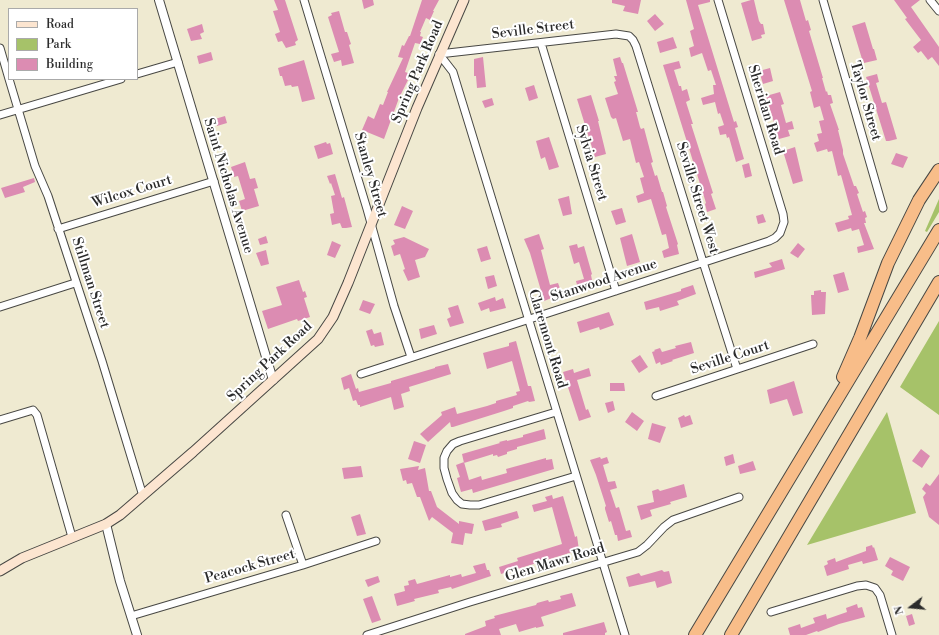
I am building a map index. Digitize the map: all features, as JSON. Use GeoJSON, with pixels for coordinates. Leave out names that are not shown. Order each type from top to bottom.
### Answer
{"type":"FeatureCollection","features":[{"type":"Feature","properties":{"kind":"highway"},"geometry":{"type":"LineString","coordinates":[[826,418],[860,338],[888,263],[919,200],[939,170]]}},
{"type":"Feature","properties":{"kind":"highway"},"geometry":{"type":"LineString","coordinates":[[695,635],[939,230]]}},
{"type":"Feature","properties":{"kind":"highway"},"geometry":{"type":"LineString","coordinates":[[731,635],[939,282]]}},
{"type":"Feature","properties":{"kind":"main road","name":"Spring Park Road"},"geometry":{"type":"LineString","coordinates":[[0,571],[22,558],[106,524],[120,515],[315,342],[333,317],[439,54],[464,0]]}},
{"type":"Feature","properties":{"kind":"street","name":"Saint Nicholas Avenue"},"geometry":{"type":"LineString","coordinates":[[159,0],[273,380]]}},
{"type":"Feature","properties":{"kind":"street","name":"Stanley Street"},"geometry":{"type":"LineString","coordinates":[[304,0],[368,209],[371,225],[394,306],[411,357]]}},
{"type":"Feature","properties":{"kind":"street","name":"Sheridan Road"},"geometry":{"type":"LineString","coordinates":[[718,0],[783,214],[783,229]]}},
{"type":"Feature","properties":{"kind":"street","name":"Taylor Street"},"geometry":{"type":"LineString","coordinates":[[823,0],[883,208]]}},
{"type":"Feature","properties":{"kind":"street"},"geometry":{"type":"LineString","coordinates":[[930,0],[939,11]]}},
{"type":"Feature","properties":{"kind":"street","name":"Seville Street"},"geometry":{"type":"LineString","coordinates":[[439,54],[616,34],[629,36]]}},
{"type":"Feature","properties":{"kind":"street","name":"Seville Street West"},"geometry":{"type":"LineString","coordinates":[[629,36],[636,46],[737,369]]}},
{"type":"Feature","properties":{"kind":"street","name":"Sylvia Street"},"geometry":{"type":"LineString","coordinates":[[541,43],[616,291]]}},
{"type":"Feature","properties":{"kind":"street","name":"Stillman Street"},"geometry":{"type":"LineString","coordinates":[[0,48],[8,76]]}},
{"type":"Feature","properties":{"kind":"street","name":"Claremont Road"},"geometry":{"type":"LineString","coordinates":[[439,54],[452,72],[603,562],[624,635]]}},
{"type":"Feature","properties":{"kind":"street"},"geometry":{"type":"LineString","coordinates":[[138,74],[178,62]]}},
{"type":"Feature","properties":{"kind":"street","name":"Stillman Street"},"geometry":{"type":"LineString","coordinates":[[9,80],[35,166],[48,196],[75,283],[102,361],[143,496]]}},
{"type":"Feature","properties":{"kind":"street"},"geometry":{"type":"LineString","coordinates":[[0,115],[118,80]]}},
{"type":"Feature","properties":{"kind":"street","name":"Wilcox Court"},"geometry":{"type":"LineString","coordinates":[[58,229],[214,181]]}},
{"type":"Feature","properties":{"kind":"street","name":"Stanwood Avenue"},"geometry":{"type":"LineString","coordinates":[[361,374],[769,241],[775,238],[783,229]]}},
{"type":"Feature","properties":{"kind":"street"},"geometry":{"type":"LineString","coordinates":[[0,307],[75,283]]}},
{"type":"Feature","properties":{"kind":"street","name":"Seville Court"},"geometry":{"type":"LineString","coordinates":[[656,396],[813,344]]}},
{"type":"Feature","properties":{"kind":"street"},"geometry":{"type":"LineString","coordinates":[[0,420],[33,410],[38,415],[72,537]]}},
{"type":"Feature","properties":{"kind":"street"},"geometry":{"type":"LineString","coordinates":[[556,412],[453,444],[447,451],[444,458],[444,468],[447,479],[457,500],[462,504],[478,505],[576,476]]}},
{"type":"Feature","properties":{"kind":"street","name":"Glen Mawr Road"},"geometry":{"type":"LineString","coordinates":[[367,635],[470,602],[638,552],[664,527],[679,517],[739,497]]}},
{"type":"Feature","properties":{"kind":"street"},"geometry":{"type":"LineString","coordinates":[[286,515],[303,565]]}},
{"type":"Feature","properties":{"kind":"street"},"geometry":{"type":"LineString","coordinates":[[106,524],[118,574],[137,635]]}},
{"type":"Feature","properties":{"kind":"street","name":"Peacock Street"},"geometry":{"type":"LineString","coordinates":[[131,616],[303,565],[376,541]]}},
{"type":"Feature","properties":{"kind":"street"},"geometry":{"type":"LineString","coordinates":[[771,612],[857,586],[871,586],[877,590],[880,595],[892,635]]}},
{"type":"Feature","properties":{"kind":"green space"},"geometry":{"type":"Polygon","coordinates":[[[939,199],[939,212],[927,232],[925,231],[939,199]]]}},
{"type":"Feature","properties":{"kind":"green space"},"geometry":{"type":"Polygon","coordinates":[[[939,321],[939,415],[900,387],[939,321]]]}},
{"type":"Feature","properties":{"kind":"green space"},"geometry":{"type":"Polygon","coordinates":[[[887,412],[916,513],[807,545],[887,412]]]}},
{"type":"Feature","properties":{"kind":"building"},"geometry":{"type":"Polygon","coordinates":[[[274,0],[285,0],[298,40],[295,42],[296,45],[286,48],[282,41],[278,42],[275,34],[280,32],[273,11],[278,10],[274,0]]]}},
{"type":"Feature","properties":{"kind":"building"},"geometry":{"type":"Polygon","coordinates":[[[362,0],[373,0],[374,5],[364,9],[362,0]]]}},
{"type":"Feature","properties":{"kind":"building"},"geometry":{"type":"Polygon","coordinates":[[[422,0],[439,0],[430,20],[426,18],[420,32],[420,36],[423,37],[420,44],[415,43],[405,72],[411,74],[399,98],[384,139],[362,130],[368,116],[374,119],[380,104],[383,105],[387,92],[403,58],[398,57],[402,45],[404,46],[410,36],[422,0]]]}},
{"type":"Feature","properties":{"kind":"building"},"geometry":{"type":"Polygon","coordinates":[[[612,0],[641,0],[638,14],[623,11],[625,6],[612,3],[612,0]]]}},
{"type":"Feature","properties":{"kind":"building"},"geometry":{"type":"Polygon","coordinates":[[[686,0],[710,0],[710,2],[698,5],[734,122],[736,121],[738,127],[735,128],[744,159],[736,162],[729,137],[727,138],[726,134],[720,135],[718,127],[724,125],[720,113],[718,114],[715,102],[703,105],[701,98],[714,94],[713,85],[716,85],[711,70],[708,71],[702,53],[691,57],[689,48],[694,46],[690,31],[694,29],[686,0]]]}},
{"type":"Feature","properties":{"kind":"building"},"geometry":{"type":"Polygon","coordinates":[[[754,0],[759,21],[763,24],[765,34],[761,35],[762,38],[752,41],[741,3],[754,0]]]}},
{"type":"Feature","properties":{"kind":"building"},"geometry":{"type":"Polygon","coordinates":[[[784,0],[800,0],[806,21],[808,20],[811,30],[809,31],[826,92],[827,91],[828,95],[831,95],[833,103],[830,104],[839,130],[843,154],[854,186],[856,186],[859,193],[857,194],[863,212],[865,211],[867,217],[865,218],[866,223],[864,223],[874,249],[858,253],[857,247],[864,245],[859,229],[852,231],[851,228],[838,232],[835,223],[849,219],[848,216],[852,215],[841,175],[838,176],[832,151],[828,152],[827,149],[817,152],[814,143],[819,141],[817,134],[822,133],[819,121],[824,120],[820,106],[814,108],[810,92],[812,91],[784,0]]]}},
{"type":"Feature","properties":{"kind":"building"},"geometry":{"type":"Polygon","coordinates":[[[894,0],[920,0],[911,7],[939,47],[939,66],[932,57],[928,60],[921,51],[918,53],[913,47],[921,40],[905,19],[907,18],[894,0]]]}},
{"type":"Feature","properties":{"kind":"building"},"geometry":{"type":"Polygon","coordinates":[[[339,11],[345,32],[347,32],[351,44],[349,45],[354,63],[342,66],[341,60],[334,62],[331,54],[339,52],[328,17],[332,15],[331,13],[339,11]]]}},
{"type":"Feature","properties":{"kind":"building"},"geometry":{"type":"Polygon","coordinates":[[[655,14],[664,24],[655,31],[647,21],[655,14]]]}},
{"type":"Feature","properties":{"kind":"building"},"geometry":{"type":"Polygon","coordinates":[[[865,22],[877,60],[864,63],[852,26],[865,22]]]}},
{"type":"Feature","properties":{"kind":"building"},"geometry":{"type":"Polygon","coordinates":[[[202,24],[204,32],[200,34],[202,39],[191,41],[187,29],[202,24]]]}},
{"type":"Feature","properties":{"kind":"building"},"geometry":{"type":"Polygon","coordinates":[[[673,37],[677,48],[660,53],[657,42],[673,37]]]}},
{"type":"Feature","properties":{"kind":"building"},"geometry":{"type":"Polygon","coordinates":[[[211,52],[213,60],[199,64],[197,56],[211,52]]]}},
{"type":"Feature","properties":{"kind":"building"},"geometry":{"type":"Polygon","coordinates":[[[483,57],[486,87],[477,88],[476,76],[474,76],[474,59],[483,57]]]}},
{"type":"Feature","properties":{"kind":"building"},"geometry":{"type":"Polygon","coordinates":[[[620,57],[638,112],[636,112],[640,127],[641,129],[644,128],[653,162],[651,163],[655,176],[657,175],[663,192],[666,207],[678,244],[679,254],[664,258],[662,251],[669,248],[666,234],[662,235],[651,199],[638,203],[636,196],[644,193],[640,178],[644,177],[639,162],[636,163],[630,139],[623,141],[616,118],[613,119],[611,117],[605,98],[618,94],[614,82],[616,81],[614,76],[617,76],[613,59],[620,57]]]}},
{"type":"Feature","properties":{"kind":"building"},"geometry":{"type":"Polygon","coordinates":[[[304,60],[315,99],[302,102],[298,86],[285,86],[278,68],[304,60]]]}},
{"type":"Feature","properties":{"kind":"building"},"geometry":{"type":"Polygon","coordinates":[[[679,61],[681,68],[674,70],[682,91],[687,89],[690,100],[686,102],[693,124],[691,124],[713,193],[711,194],[716,209],[707,212],[706,203],[663,65],[679,61]]]}},
{"type":"Feature","properties":{"kind":"building"},"geometry":{"type":"Polygon","coordinates":[[[770,68],[773,81],[763,84],[759,71],[770,68]]]}},
{"type":"Feature","properties":{"kind":"building"},"geometry":{"type":"Polygon","coordinates":[[[877,74],[879,82],[876,83],[882,103],[886,102],[897,139],[889,141],[886,141],[866,77],[877,74]]]}},
{"type":"Feature","properties":{"kind":"building"},"geometry":{"type":"Polygon","coordinates":[[[534,85],[538,98],[529,101],[525,88],[534,85]]]}},
{"type":"Feature","properties":{"kind":"building"},"geometry":{"type":"Polygon","coordinates":[[[780,92],[784,104],[781,105],[786,123],[792,121],[794,129],[788,130],[790,136],[779,139],[766,96],[780,92]]]}},
{"type":"Feature","properties":{"kind":"building"},"geometry":{"type":"Polygon","coordinates":[[[591,95],[599,121],[606,154],[595,157],[577,99],[591,95]]]}},
{"type":"Feature","properties":{"kind":"building"},"geometry":{"type":"Polygon","coordinates":[[[492,98],[494,105],[485,108],[482,101],[492,98]]]}},
{"type":"Feature","properties":{"kind":"building"},"geometry":{"type":"Polygon","coordinates":[[[225,116],[227,123],[217,126],[215,119],[225,116]]]}},
{"type":"Feature","properties":{"kind":"building"},"geometry":{"type":"Polygon","coordinates":[[[549,137],[559,167],[549,170],[545,157],[541,159],[536,141],[549,137]]]}},
{"type":"Feature","properties":{"kind":"building"},"geometry":{"type":"Polygon","coordinates":[[[326,142],[327,144],[330,143],[333,154],[318,159],[314,146],[326,142]]]}},
{"type":"Feature","properties":{"kind":"building"},"geometry":{"type":"Polygon","coordinates":[[[795,147],[803,181],[793,184],[783,151],[795,147]]]}},
{"type":"Feature","properties":{"kind":"building"},"geometry":{"type":"Polygon","coordinates":[[[896,153],[908,157],[903,168],[891,164],[896,153]]]}},
{"type":"Feature","properties":{"kind":"building"},"geometry":{"type":"Polygon","coordinates":[[[245,162],[250,179],[255,178],[258,188],[254,189],[259,206],[242,211],[239,201],[245,199],[238,176],[234,177],[231,167],[245,162]]]}},
{"type":"Feature","properties":{"kind":"building"},"geometry":{"type":"Polygon","coordinates":[[[749,163],[752,176],[745,178],[742,165],[749,163]]]}},
{"type":"Feature","properties":{"kind":"building"},"geometry":{"type":"Polygon","coordinates":[[[335,174],[342,198],[344,197],[352,227],[342,228],[340,223],[332,225],[330,214],[334,213],[331,196],[335,195],[327,176],[335,174]]]}},
{"type":"Feature","properties":{"kind":"building"},"geometry":{"type":"Polygon","coordinates":[[[34,178],[35,182],[23,187],[25,192],[5,198],[1,188],[34,178]]]}},
{"type":"Feature","properties":{"kind":"building"},"geometry":{"type":"Polygon","coordinates":[[[569,196],[572,214],[563,216],[558,199],[569,196]]]}},
{"type":"Feature","properties":{"kind":"building"},"geometry":{"type":"Polygon","coordinates":[[[402,206],[413,211],[405,229],[394,225],[402,206]]]}},
{"type":"Feature","properties":{"kind":"building"},"geometry":{"type":"Polygon","coordinates":[[[622,208],[626,222],[616,225],[611,211],[622,208]]]}},
{"type":"Feature","properties":{"kind":"building"},"geometry":{"type":"Polygon","coordinates":[[[763,214],[766,222],[758,224],[756,216],[763,214]]]}},
{"type":"Feature","properties":{"kind":"building"},"geometry":{"type":"Polygon","coordinates":[[[539,234],[544,249],[541,250],[550,285],[558,283],[562,294],[544,301],[530,253],[524,239],[539,234]]]}},
{"type":"Feature","properties":{"kind":"building"},"geometry":{"type":"Polygon","coordinates":[[[632,234],[640,262],[627,266],[620,238],[632,234]]]}},
{"type":"Feature","properties":{"kind":"building"},"geometry":{"type":"Polygon","coordinates":[[[266,236],[268,243],[260,245],[258,239],[266,236]]]}},
{"type":"Feature","properties":{"kind":"building"},"geometry":{"type":"Polygon","coordinates":[[[404,237],[429,249],[425,257],[415,260],[420,277],[408,281],[403,270],[405,269],[400,254],[394,256],[391,246],[395,244],[393,240],[404,237]]]}},
{"type":"Feature","properties":{"kind":"building"},"geometry":{"type":"Polygon","coordinates":[[[332,241],[341,245],[335,258],[327,255],[332,241]]]}},
{"type":"Feature","properties":{"kind":"building"},"geometry":{"type":"Polygon","coordinates":[[[798,243],[805,249],[798,258],[790,253],[798,243]]]}},
{"type":"Feature","properties":{"kind":"building"},"geometry":{"type":"Polygon","coordinates":[[[577,244],[578,248],[584,246],[592,274],[593,285],[578,289],[576,281],[584,279],[579,262],[574,264],[569,246],[577,244]]]}},
{"type":"Feature","properties":{"kind":"building"},"geometry":{"type":"Polygon","coordinates":[[[487,246],[491,259],[481,262],[477,249],[487,246]]]}},
{"type":"Feature","properties":{"kind":"building"},"geometry":{"type":"Polygon","coordinates":[[[266,250],[269,264],[261,266],[256,253],[266,250]]]}},
{"type":"Feature","properties":{"kind":"building"},"geometry":{"type":"Polygon","coordinates":[[[782,259],[785,269],[755,278],[754,272],[772,267],[769,263],[782,259]]]}},
{"type":"Feature","properties":{"kind":"building"},"geometry":{"type":"Polygon","coordinates":[[[844,272],[849,290],[838,293],[833,275],[844,272]]]}},
{"type":"Feature","properties":{"kind":"building"},"geometry":{"type":"Polygon","coordinates":[[[494,275],[497,286],[488,289],[485,277],[494,275]]]}},
{"type":"Feature","properties":{"kind":"building"},"geometry":{"type":"Polygon","coordinates":[[[299,280],[303,292],[305,291],[307,297],[304,298],[310,317],[298,321],[297,319],[268,329],[262,311],[282,305],[276,287],[299,280]]]}},
{"type":"Feature","properties":{"kind":"building"},"geometry":{"type":"Polygon","coordinates":[[[693,285],[696,294],[677,301],[679,305],[660,311],[659,307],[646,310],[644,302],[681,291],[681,289],[693,285]]]}},
{"type":"Feature","properties":{"kind":"building"},"geometry":{"type":"Polygon","coordinates":[[[821,290],[821,292],[826,292],[825,314],[812,315],[811,295],[814,295],[814,291],[821,290]]]}},
{"type":"Feature","properties":{"kind":"building"},"geometry":{"type":"Polygon","coordinates":[[[495,297],[496,301],[503,298],[506,308],[490,312],[489,308],[481,311],[478,303],[495,297]]]}},
{"type":"Feature","properties":{"kind":"building"},"geometry":{"type":"Polygon","coordinates":[[[363,300],[375,304],[370,314],[359,310],[363,300]]]}},
{"type":"Feature","properties":{"kind":"building"},"geometry":{"type":"Polygon","coordinates":[[[458,305],[464,323],[450,327],[447,319],[451,317],[448,308],[458,305]]]}},
{"type":"Feature","properties":{"kind":"building"},"geometry":{"type":"Polygon","coordinates":[[[609,312],[614,325],[600,330],[599,327],[580,333],[577,322],[609,312]]]}},
{"type":"Feature","properties":{"kind":"building"},"geometry":{"type":"Polygon","coordinates":[[[434,325],[437,334],[421,339],[419,329],[434,325]]]}},
{"type":"Feature","properties":{"kind":"building"},"geometry":{"type":"Polygon","coordinates":[[[372,329],[374,334],[381,332],[384,345],[375,347],[374,345],[371,346],[366,331],[372,329]]]}},
{"type":"Feature","properties":{"kind":"building"},"geometry":{"type":"Polygon","coordinates":[[[516,341],[528,386],[531,386],[535,401],[528,401],[513,406],[513,408],[453,427],[451,427],[450,422],[428,442],[420,434],[442,415],[441,412],[455,407],[457,414],[487,406],[496,403],[496,401],[517,395],[516,392],[520,391],[512,361],[487,369],[483,353],[509,346],[509,343],[516,341]]]}},
{"type":"Feature","properties":{"kind":"building"},"geometry":{"type":"Polygon","coordinates":[[[691,342],[694,353],[661,365],[660,362],[656,364],[652,352],[655,351],[654,350],[660,348],[662,352],[676,348],[675,346],[691,342]]]}},
{"type":"Feature","properties":{"kind":"building"},"geometry":{"type":"Polygon","coordinates":[[[640,355],[648,367],[639,373],[631,361],[640,355]]]}},
{"type":"Feature","properties":{"kind":"building"},"geometry":{"type":"Polygon","coordinates":[[[448,364],[451,374],[409,387],[410,391],[401,394],[404,407],[394,410],[391,397],[360,407],[356,400],[353,401],[349,388],[344,390],[341,378],[351,374],[356,389],[358,388],[359,392],[448,364]]]}},
{"type":"Feature","properties":{"kind":"building"},"geometry":{"type":"Polygon","coordinates":[[[589,368],[591,376],[577,380],[586,410],[588,409],[591,417],[579,421],[563,372],[573,369],[574,373],[589,368]]]}},
{"type":"Feature","properties":{"kind":"building"},"geometry":{"type":"Polygon","coordinates":[[[794,381],[803,413],[793,416],[787,399],[770,404],[767,390],[794,381]]]}},
{"type":"Feature","properties":{"kind":"building"},"geometry":{"type":"Polygon","coordinates":[[[610,383],[624,383],[625,391],[610,391],[610,383]]]}},
{"type":"Feature","properties":{"kind":"building"},"geometry":{"type":"Polygon","coordinates":[[[613,401],[615,410],[608,413],[605,403],[613,401]]]}},
{"type":"Feature","properties":{"kind":"building"},"geometry":{"type":"Polygon","coordinates":[[[632,412],[644,421],[637,431],[625,422],[632,412]]]}},
{"type":"Feature","properties":{"kind":"building"},"geometry":{"type":"Polygon","coordinates":[[[684,415],[685,417],[690,415],[693,424],[681,428],[678,418],[684,415]]]}},
{"type":"Feature","properties":{"kind":"building"},"geometry":{"type":"Polygon","coordinates":[[[652,423],[666,427],[660,443],[648,439],[652,423]]]}},
{"type":"Feature","properties":{"kind":"building"},"geometry":{"type":"Polygon","coordinates":[[[544,429],[546,439],[517,447],[517,449],[498,457],[497,455],[493,456],[493,454],[464,463],[462,454],[500,443],[499,442],[523,437],[523,435],[544,429]]]}},
{"type":"Feature","properties":{"kind":"building"},"geometry":{"type":"Polygon","coordinates":[[[414,441],[426,445],[420,463],[408,459],[414,441]]]}},
{"type":"Feature","properties":{"kind":"building"},"geometry":{"type":"Polygon","coordinates":[[[921,449],[930,456],[922,468],[912,461],[921,449]]]}},
{"type":"Feature","properties":{"kind":"building"},"geometry":{"type":"Polygon","coordinates":[[[733,454],[735,463],[726,466],[724,457],[733,454]]]}},
{"type":"Feature","properties":{"kind":"building"},"geometry":{"type":"Polygon","coordinates":[[[600,457],[601,459],[607,457],[609,463],[603,465],[608,482],[615,481],[617,488],[610,490],[616,508],[619,507],[626,531],[630,530],[632,537],[618,541],[611,521],[609,522],[605,509],[606,506],[590,460],[600,457]]]}},
{"type":"Feature","properties":{"kind":"building"},"geometry":{"type":"Polygon","coordinates":[[[546,458],[546,460],[552,459],[554,469],[473,493],[472,489],[461,492],[457,478],[460,477],[456,465],[464,462],[469,480],[481,476],[482,480],[507,473],[506,469],[546,458]]]}},
{"type":"Feature","properties":{"kind":"building"},"geometry":{"type":"Polygon","coordinates":[[[753,461],[756,470],[740,474],[738,466],[753,461]]]}},
{"type":"Feature","properties":{"kind":"building"},"geometry":{"type":"Polygon","coordinates":[[[361,466],[363,477],[344,479],[342,468],[361,466]]]}},
{"type":"Feature","properties":{"kind":"building"},"geometry":{"type":"Polygon","coordinates":[[[419,466],[418,470],[425,468],[429,491],[431,491],[437,507],[459,524],[459,521],[474,524],[472,534],[465,533],[463,545],[451,543],[453,533],[432,517],[429,521],[420,497],[417,497],[412,483],[407,484],[406,480],[403,481],[400,469],[419,466]]]}},
{"type":"Feature","properties":{"kind":"building"},"geometry":{"type":"Polygon","coordinates":[[[939,474],[939,525],[929,517],[923,497],[926,493],[922,489],[926,483],[930,486],[939,474]]]}},
{"type":"Feature","properties":{"kind":"building"},"geometry":{"type":"Polygon","coordinates":[[[684,484],[687,497],[670,502],[671,504],[650,510],[652,516],[641,520],[637,506],[654,502],[652,491],[658,489],[660,491],[684,484]]]}},
{"type":"Feature","properties":{"kind":"building"},"geometry":{"type":"Polygon","coordinates":[[[552,495],[553,499],[563,496],[575,537],[577,536],[579,550],[501,574],[499,567],[518,561],[517,558],[562,544],[552,507],[534,512],[532,505],[547,501],[545,497],[552,495]]]}},
{"type":"Feature","properties":{"kind":"building"},"geometry":{"type":"Polygon","coordinates":[[[517,511],[519,518],[501,524],[502,527],[485,531],[482,521],[517,511]]]}},
{"type":"Feature","properties":{"kind":"building"},"geometry":{"type":"Polygon","coordinates":[[[360,514],[366,534],[357,536],[351,517],[360,514]]]}},
{"type":"Feature","properties":{"kind":"building"},"geometry":{"type":"Polygon","coordinates":[[[872,545],[878,560],[863,564],[862,561],[848,565],[849,569],[827,576],[824,566],[828,564],[827,561],[835,558],[836,562],[866,551],[866,547],[872,545]]]}},
{"type":"Feature","properties":{"kind":"building"},"geometry":{"type":"Polygon","coordinates":[[[890,557],[910,567],[903,581],[891,575],[893,571],[885,566],[890,557]]]}},
{"type":"Feature","properties":{"kind":"building"},"geometry":{"type":"Polygon","coordinates":[[[485,563],[491,576],[452,589],[451,587],[438,590],[439,593],[414,599],[415,601],[397,606],[394,594],[405,591],[404,586],[409,585],[408,581],[415,579],[417,584],[450,575],[450,577],[461,574],[462,577],[476,573],[473,566],[485,563]]]}},
{"type":"Feature","properties":{"kind":"building"},"geometry":{"type":"Polygon","coordinates":[[[662,570],[664,572],[669,571],[672,583],[657,588],[655,581],[629,587],[626,577],[639,573],[641,576],[662,570]]]}},
{"type":"Feature","properties":{"kind":"building"},"geometry":{"type":"Polygon","coordinates":[[[378,576],[380,582],[368,587],[365,580],[378,576]]]}},
{"type":"Feature","properties":{"kind":"building"},"geometry":{"type":"Polygon","coordinates":[[[572,593],[576,606],[541,617],[544,626],[519,632],[516,624],[499,629],[501,635],[465,635],[486,626],[485,621],[495,618],[494,616],[536,605],[537,603],[548,600],[549,602],[561,599],[560,596],[572,593]]]}},
{"type":"Feature","properties":{"kind":"building"},"geometry":{"type":"Polygon","coordinates":[[[372,596],[381,620],[372,623],[363,599],[372,596]]]}},
{"type":"Feature","properties":{"kind":"building"},"geometry":{"type":"Polygon","coordinates":[[[857,604],[858,608],[862,607],[865,617],[806,635],[790,635],[788,628],[800,624],[801,628],[815,623],[813,618],[826,614],[827,619],[847,612],[846,608],[857,604]]]}},
{"type":"Feature","properties":{"kind":"building"},"geometry":{"type":"Polygon","coordinates":[[[912,614],[915,624],[909,626],[906,616],[912,614]]]}},
{"type":"Feature","properties":{"kind":"building"},"geometry":{"type":"Polygon","coordinates":[[[604,622],[607,632],[605,635],[563,635],[563,633],[604,622]]]}}]}
